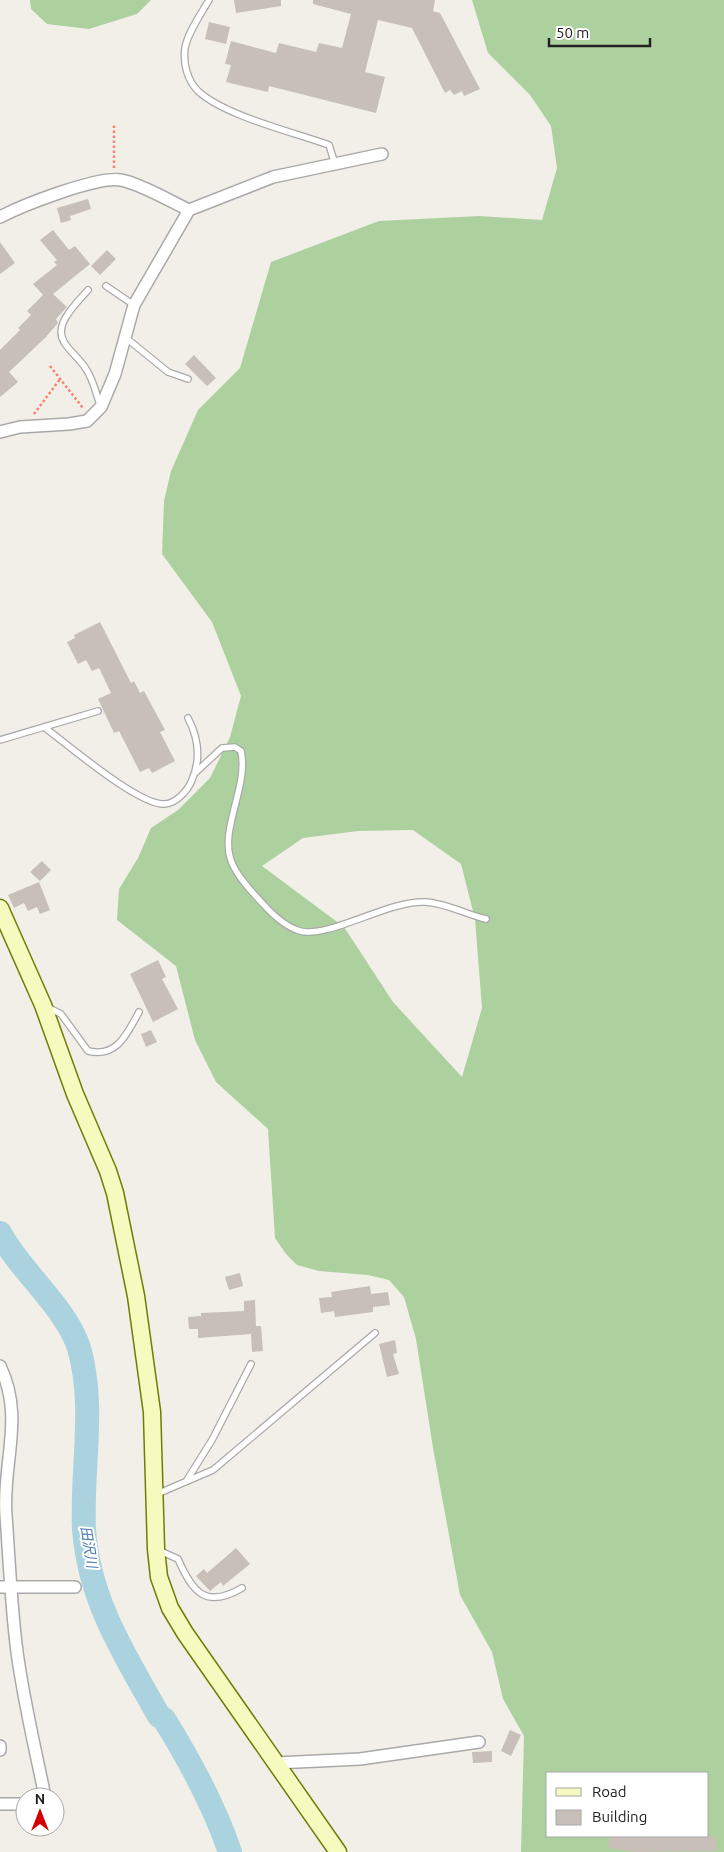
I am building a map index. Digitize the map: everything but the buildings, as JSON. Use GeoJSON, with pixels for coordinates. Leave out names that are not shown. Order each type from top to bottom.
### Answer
{"type":"FeatureCollection","features":[{"type":"Feature","properties":{"kind":"street"},"geometry":{"type":"LineString","coordinates":[[0,432],[25,427],[69,424],[87,420],[101,407],[116,374],[134,305],[189,210],[273,177],[382,154]]}},
{"type":"Feature","properties":{"kind":"street"},"geometry":{"type":"LineString","coordinates":[[0,217],[59,194],[107,180],[122,180],[189,210]]}},
{"type":"Feature","properties":{"kind":"street"},"geometry":{"type":"LineString","coordinates":[[0,908],[43,1005],[75,1094],[108,1171],[123,1225],[136,1296],[152,1412],[156,1549],[162,1588],[170,1608],[338,1852]]}},
{"type":"Feature","properties":{"kind":"street"},"geometry":{"type":"LineString","coordinates":[[0,1366],[12,1399],[13,1424],[6,1482],[6,1587],[43,1787]]}},
{"type":"Feature","properties":{"kind":"street"},"geometry":{"type":"LineString","coordinates":[[6,1587],[74,1587]]}},
{"type":"Feature","properties":{"kind":"street"},"geometry":{"type":"LineString","coordinates":[[276,1763],[360,1759],[479,1742]]}},
{"type":"Feature","properties":{"kind":"street"},"geometry":{"type":"LineString","coordinates":[[0,1804],[15,1804]]}},
{"type":"Feature","properties":{"kind":"lane"},"geometry":{"type":"LineString","coordinates":[[209,0],[186,47],[185,66],[197,90],[212,101],[241,114],[329,145],[335,164]]}},
{"type":"Feature","properties":{"kind":"lane"},"geometry":{"type":"LineString","coordinates":[[106,286],[134,305]]}},
{"type":"Feature","properties":{"kind":"lane"},"geometry":{"type":"LineString","coordinates":[[88,290],[68,315],[62,325],[62,333],[63,340],[88,372],[101,407]]}},
{"type":"Feature","properties":{"kind":"lane"},"geometry":{"type":"LineString","coordinates":[[125,337],[168,372],[188,379]]}},
{"type":"Feature","properties":{"kind":"lane"},"geometry":{"type":"LineString","coordinates":[[0,740],[98,712]]}},
{"type":"Feature","properties":{"kind":"lane"},"geometry":{"type":"LineString","coordinates":[[188,718],[197,736],[195,773]]}},
{"type":"Feature","properties":{"kind":"lane"},"geometry":{"type":"LineString","coordinates":[[44,728],[112,778],[148,800],[164,804],[171,803],[185,791],[195,773],[222,748],[235,747],[241,751],[242,767],[229,848],[232,863],[248,888],[286,926],[302,932],[317,932],[398,905],[424,902],[454,907],[486,919]]}},
{"type":"Feature","properties":{"kind":"lane"},"geometry":{"type":"LineString","coordinates":[[43,1005],[60,1014],[88,1051],[98,1054],[108,1052],[124,1040],[139,1012]]}},
{"type":"Feature","properties":{"kind":"lane"},"geometry":{"type":"LineString","coordinates":[[155,1495],[213,1470],[375,1333]]}},
{"type":"Feature","properties":{"kind":"lane"},"geometry":{"type":"LineString","coordinates":[[187,1480],[212,1440],[251,1364]]}},
{"type":"Feature","properties":{"kind":"lane"},"geometry":{"type":"LineString","coordinates":[[156,1549],[178,1559],[187,1580],[199,1594],[207,1598],[229,1595],[242,1588]]}},
{"type":"Feature","properties":{"kind":"path"},"geometry":{"type":"LineString","coordinates":[[114,124],[114,180]]}},
{"type":"Feature","properties":{"kind":"path"},"geometry":{"type":"LineString","coordinates":[[50,366],[90,417]]}},
{"type":"Feature","properties":{"kind":"path"},"geometry":{"type":"LineString","coordinates":[[25,427],[60,379]]}},
{"type":"Feature","properties":{"kind":"green space"},"geometry":{"type":"Polygon","coordinates":[[[30,0],[151,0],[137,14],[89,29],[47,24],[31,9],[30,0]]]}},
{"type":"Feature","properties":{"kind":"green space"},"geometry":{"type":"Polygon","coordinates":[[[472,0],[724,0],[724,1852],[521,1852],[524,1736],[503,1699],[492,1652],[460,1595],[433,1448],[416,1339],[404,1297],[389,1280],[368,1275],[319,1271],[297,1265],[286,1254],[275,1238],[268,1129],[216,1082],[195,1040],[176,966],[117,920],[119,889],[138,858],[151,828],[178,810],[210,778],[230,737],[241,696],[212,622],[162,554],[164,501],[171,471],[198,410],[240,368],[271,262],[379,221],[479,216],[542,220],[557,168],[551,126],[530,95],[488,53],[472,0]],[[413,830],[358,831],[303,838],[262,866],[344,927],[393,1002],[462,1077],[482,1008],[475,919],[461,864],[413,830]]]}},
{"type":"Feature","properties":{"kind":"waterway","name":"田沢川"},"geometry":{"type":"LineString","coordinates":[[0,1233],[19,1261],[64,1318],[79,1348],[87,1393],[84,1529],[87,1555],[101,1604],[134,1671],[159,1716],[164,1719],[174,1735],[201,1784],[217,1817],[230,1852]]}}]}
